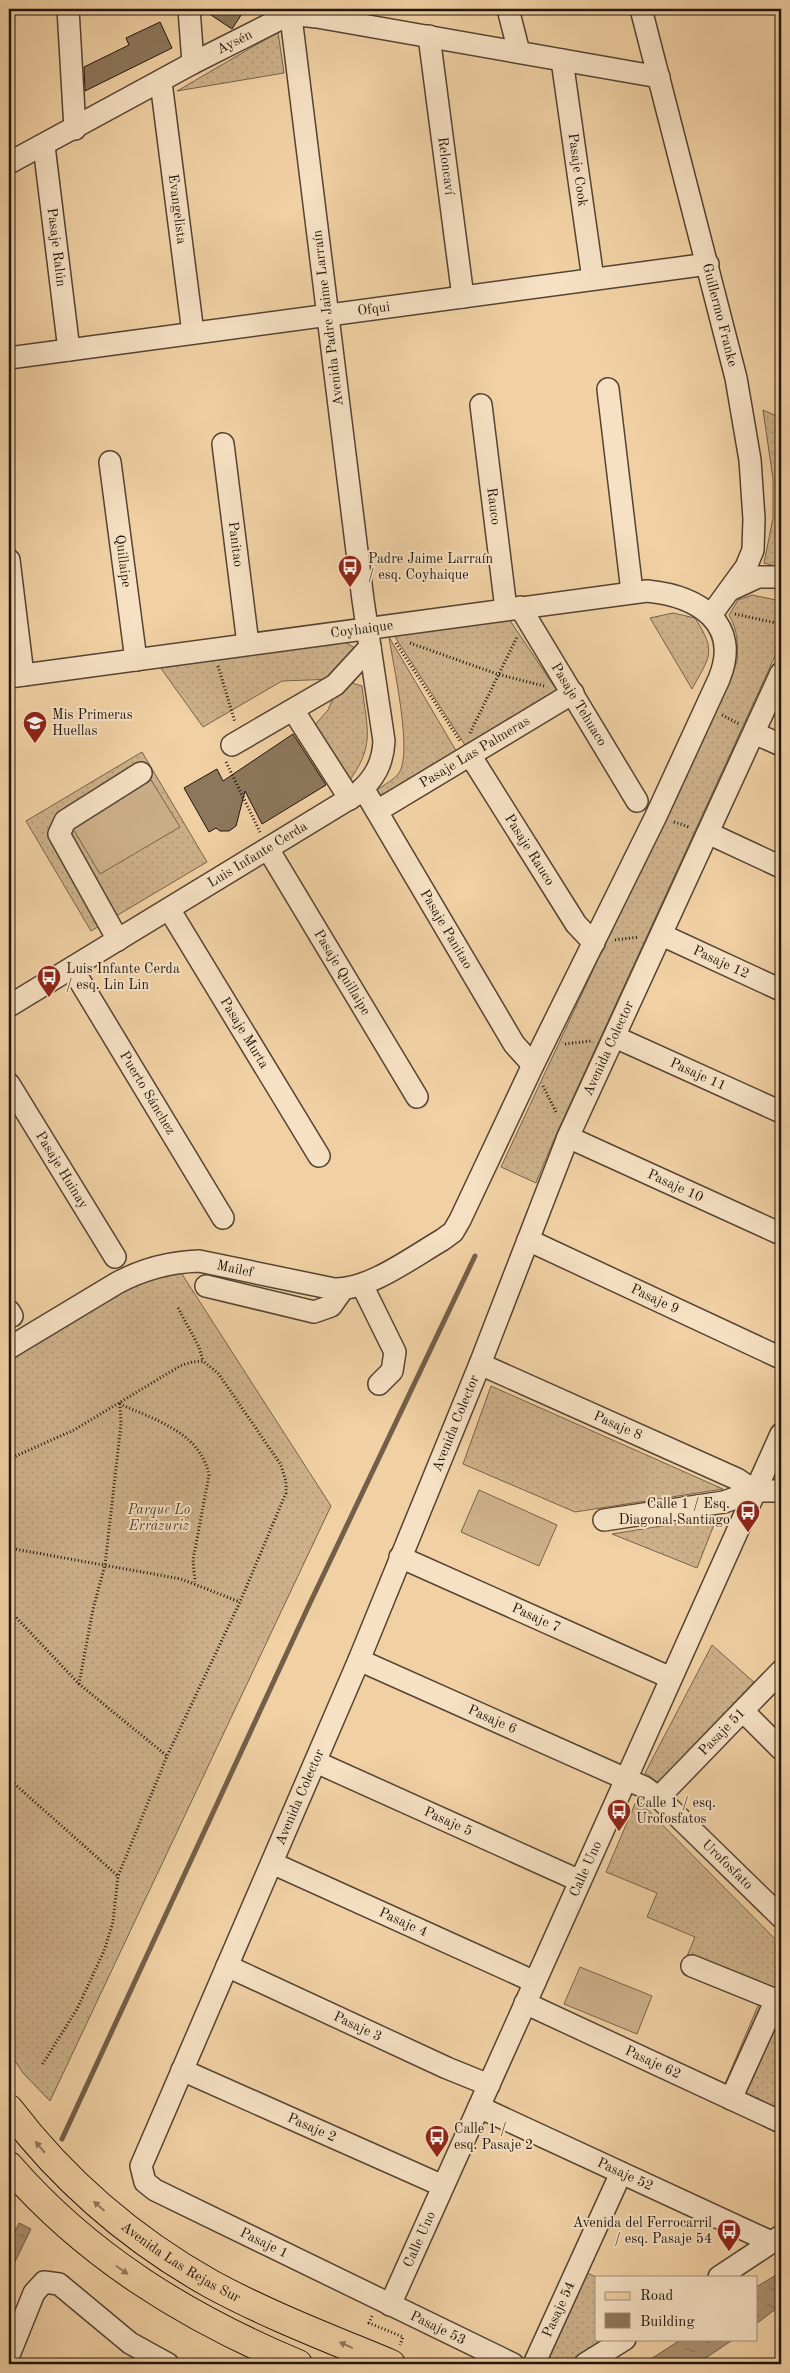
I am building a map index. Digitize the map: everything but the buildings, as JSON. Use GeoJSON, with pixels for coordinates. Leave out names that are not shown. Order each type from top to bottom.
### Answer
{"type":"FeatureCollection","features":[{"type":"Feature","properties":{"kind":"main road","name":"Avenida Las Rejas Sur"},"geometry":{"type":"LineString","coordinates":[[9,2109],[48,2156],[73,2182],[98,2206],[153,2248],[197,2276],[243,2300],[391,2364]]}},
{"type":"Feature","properties":{"kind":"main road"},"geometry":{"type":"LineString","coordinates":[[9,2166],[57,2218],[93,2248],[147,2287],[212,2326],[298,2364]]}},
{"type":"Feature","properties":{"kind":"street"},"geometry":{"type":"LineString","coordinates":[[68,9],[75,129]]}},
{"type":"Feature","properties":{"kind":"street"},"geometry":{"type":"LineString","coordinates":[[190,9],[193,63]]}},
{"type":"Feature","properties":{"kind":"street"},"geometry":{"type":"LineString","coordinates":[[508,9],[519,52]]}},
{"type":"Feature","properties":{"kind":"street","name":"Guillermo Franke"},"geometry":{"type":"LineString","coordinates":[[641,9],[736,378],[750,460],[754,519],[753,550],[750,560],[713,612]]}},
{"type":"Feature","properties":{"kind":"street"},"geometry":{"type":"LineString","coordinates":[[290,11],[659,77]]}},
{"type":"Feature","properties":{"kind":"street","name":"Aysén"},"geometry":{"type":"LineString","coordinates":[[9,163],[44,146],[290,11]]}},
{"type":"Feature","properties":{"kind":"street","name":"Avenida Padre Jaime Larraín"},"geometry":{"type":"LineString","coordinates":[[290,11],[368,637]]}},
{"type":"Feature","properties":{"kind":"street","name":"Reloncaví"},"geometry":{"type":"LineString","coordinates":[[429,36],[463,297]]}},
{"type":"Feature","properties":{"kind":"street","name":"Pasaje Cook"},"geometry":{"type":"LineString","coordinates":[[562,60],[593,280]]}},
{"type":"Feature","properties":{"kind":"street","name":"Evangelista"},"geometry":{"type":"LineString","coordinates":[[161,82],[193,334]]}},
{"type":"Feature","properties":{"kind":"street","name":"Pasaje Ralún"},"geometry":{"type":"LineString","coordinates":[[44,146],[70,350]]}},
{"type":"Feature","properties":{"kind":"street","name":"Ofqui"},"geometry":{"type":"LineString","coordinates":[[9,358],[708,264]]}},
{"type":"Feature","properties":{"kind":"street"},"geometry":{"type":"LineString","coordinates":[[608,389],[632,592]]}},
{"type":"Feature","properties":{"kind":"street","name":"Rauco"},"geometry":{"type":"LineString","coordinates":[[481,405],[518,611]]}},
{"type":"Feature","properties":{"kind":"street","name":"Panitao"},"geometry":{"type":"LineString","coordinates":[[223,444],[248,644]]}},
{"type":"Feature","properties":{"kind":"street","name":"Quillaipe"},"geometry":{"type":"LineString","coordinates":[[110,462],[136,660]]}},
{"type":"Feature","properties":{"kind":"street"},"geometry":{"type":"LineString","coordinates":[[9,560],[16,676]]}},
{"type":"Feature","properties":{"kind":"street"},"geometry":{"type":"LineString","coordinates":[[728,591],[758,577],[781,578]]}},
{"type":"Feature","properties":{"kind":"street","name":"Coyhaique"},"geometry":{"type":"LineString","coordinates":[[16,676],[248,644],[368,637],[632,592],[647,591],[678,596],[713,612]]}},
{"type":"Feature","properties":{"kind":"street","name":"Pasaje Tehuaco"},"geometry":{"type":"LineString","coordinates":[[518,611],[573,693],[637,801]]}},
{"type":"Feature","properties":{"kind":"street"},"geometry":{"type":"LineString","coordinates":[[206,1286],[314,1312],[331,1306],[352,1287],[442,1240],[452,1232],[460,1220],[656,816],[723,669],[726,658],[723,634],[713,612]]}},
{"type":"Feature","properties":{"kind":"street"},"geometry":{"type":"LineString","coordinates":[[232,745],[335,685],[368,637]]}},
{"type":"Feature","properties":{"kind":"street","name":"Luis Infante Cerda"},"geometry":{"type":"LineString","coordinates":[[9,1006],[357,794],[378,770],[384,751],[368,637]]}},
{"type":"Feature","properties":{"kind":"street","name":"Avenida Colector"},"geometry":{"type":"LineString","coordinates":[[142,2177],[142,2160],[228,1966],[359,1660],[480,1364],[568,1137],[781,673]]}},
{"type":"Feature","properties":{"kind":"street","name":"Pasaje Las Palmeras"},"geometry":{"type":"LineString","coordinates":[[377,811],[466,751],[573,693]]}},
{"type":"Feature","properties":{"kind":"street","name":"Pasaje Panitao"},"geometry":{"type":"LineString","coordinates":[[293,710],[357,794],[377,811],[514,1044],[538,1056]]}},
{"type":"Feature","properties":{"kind":"street"},"geometry":{"type":"LineString","coordinates":[[754,733],[781,745]]}},
{"type":"Feature","properties":{"kind":"street","name":"Pasaje Rauco"},"geometry":{"type":"LineString","coordinates":[[466,751],[576,924],[594,943]]}},
{"type":"Feature","properties":{"kind":"street"},"geometry":{"type":"LineString","coordinates":[[118,940],[59,834],[65,821],[142,773]]}},
{"type":"Feature","properties":{"kind":"street"},"geometry":{"type":"LineString","coordinates":[[708,833],[781,867]]}},
{"type":"Feature","properties":{"kind":"street","name":"Pasaje Quillaipe"},"geometry":{"type":"LineString","coordinates":[[268,848],[417,1097]]}},
{"type":"Feature","properties":{"kind":"street","name":"Pasaje Murta"},"geometry":{"type":"LineString","coordinates":[[169,909],[319,1156]]}},
{"type":"Feature","properties":{"kind":"street","name":"Pasaje 12"},"geometry":{"type":"LineString","coordinates":[[662,935],[781,990]]}},
{"type":"Feature","properties":{"kind":"street","name":"Puerto Sánchez"},"geometry":{"type":"LineString","coordinates":[[72,968],[223,1218]]}},
{"type":"Feature","properties":{"kind":"street","name":"Pasaje 11"},"geometry":{"type":"LineString","coordinates":[[615,1037],[781,1112]]}},
{"type":"Feature","properties":{"kind":"street","name":"Pasaje Huinay"},"geometry":{"type":"LineString","coordinates":[[9,1084],[115,1257]]}},
{"type":"Feature","properties":{"kind":"street","name":"Pasaje 10"},"geometry":{"type":"LineString","coordinates":[[568,1137],[781,1234]]}},
{"type":"Feature","properties":{"kind":"street","name":"Pasaje 9"},"geometry":{"type":"LineString","coordinates":[[528,1240],[781,1358]]}},
{"type":"Feature","properties":{"kind":"street","name":"Mailef"},"geometry":{"type":"LineString","coordinates":[[9,1348],[129,1276],[167,1264],[199,1261],[334,1289],[352,1287]]}},
{"type":"Feature","properties":{"kind":"street"},"geometry":{"type":"LineString","coordinates":[[352,1287],[395,1352],[392,1371],[379,1384]]}},
{"type":"Feature","properties":{"kind":"street","name":"Pasaje 8"},"geometry":{"type":"LineString","coordinates":[[480,1364],[737,1479],[755,1492]]}},
{"type":"Feature","properties":{"kind":"street","name":"Calle Uno"},"geometry":{"type":"LineString","coordinates":[[390,2305],[781,1434]]}},
{"type":"Feature","properties":{"kind":"street"},"geometry":{"type":"LineString","coordinates":[[604,1520],[724,1502],[755,1492],[781,1491]]}},
{"type":"Feature","properties":{"kind":"street","name":"Pasaje 7"},"geometry":{"type":"LineString","coordinates":[[400,1557],[671,1678]]}},
{"type":"Feature","properties":{"kind":"street","name":"Pasaje 6"},"geometry":{"type":"LineString","coordinates":[[359,1660],[626,1779]]}},
{"type":"Feature","properties":{"kind":"street","name":"Pasaje 51"},"geometry":{"type":"LineString","coordinates":[[663,1793],[781,1671]]}},
{"type":"Feature","properties":{"kind":"street"},"geometry":{"type":"LineString","coordinates":[[743,1712],[781,1749]]}},
{"type":"Feature","properties":{"kind":"street","name":"Pasaje 5"},"geometry":{"type":"LineString","coordinates":[[316,1762],[580,1881]]}},
{"type":"Feature","properties":{"kind":"street","name":"Urofosfato"},"geometry":{"type":"LineString","coordinates":[[626,1779],[644,1787],[659,1798],[781,1917]]}},
{"type":"Feature","properties":{"kind":"street","name":"Pasaje 4"},"geometry":{"type":"LineString","coordinates":[[272,1863],[535,1982]]}},
{"type":"Feature","properties":{"kind":"street","name":"Pasaje 3"},"geometry":{"type":"LineString","coordinates":[[228,1966],[447,2068],[489,2085]]}},
{"type":"Feature","properties":{"kind":"street"},"geometry":{"type":"LineString","coordinates":[[692,1966],[771,1998],[774,2004],[730,2099]]}},
{"type":"Feature","properties":{"kind":"street","name":"Pasaje 62"},"geometry":{"type":"LineString","coordinates":[[525,2003],[781,2122]]}},
{"type":"Feature","properties":{"kind":"street","name":"Pasaje 2"},"geometry":{"type":"LineString","coordinates":[[182,2070],[443,2186]]}},
{"type":"Feature","properties":{"kind":"street","name":"Pasaje 52"},"geometry":{"type":"LineString","coordinates":[[479,2107],[621,2173],[776,2239]]}},
{"type":"Feature","properties":{"kind":"street","name":"Pasaje 54"},"geometry":{"type":"LineString","coordinates":[[534,2364],[621,2173]]}},
{"type":"Feature","properties":{"kind":"street","name":"Pasaje 1"},"geometry":{"type":"LineString","coordinates":[[142,2177],[155,2190],[390,2305]]}},
{"type":"Feature","properties":{"kind":"street"},"geometry":{"type":"LineString","coordinates":[[720,2276],[776,2239]]}},
{"type":"Feature","properties":{"kind":"street"},"geometry":{"type":"LineString","coordinates":[[9,2355],[34,2293],[44,2282],[59,2284],[130,2343],[168,2364]]}},
{"type":"Feature","properties":{"kind":"street","name":"Pasaje 53"},"geometry":{"type":"LineString","coordinates":[[390,2305],[513,2364]]}},
{"type":"Feature","properties":{"kind":"street"},"geometry":{"type":"LineString","coordinates":[[585,2364],[623,2340]]}},
{"type":"Feature","properties":{"kind":"path"},"geometry":{"type":"LineString","coordinates":[[466,751],[497,674],[518,611]]}},
{"type":"Feature","properties":{"kind":"path"},"geometry":{"type":"LineString","coordinates":[[713,612],[781,624]]}},
{"type":"Feature","properties":{"kind":"path"},"geometry":{"type":"LineString","coordinates":[[400,640],[392,636],[466,751]]}},
{"type":"Feature","properties":{"kind":"path"},"geometry":{"type":"LineString","coordinates":[[409,643],[497,674],[573,693]]}},
{"type":"Feature","properties":{"kind":"path"},"geometry":{"type":"LineString","coordinates":[[707,706],[754,733]]}},
{"type":"Feature","properties":{"kind":"path"},"geometry":{"type":"LineString","coordinates":[[594,943],[662,935]]}},
{"type":"Feature","properties":{"kind":"path"},"geometry":{"type":"LineString","coordinates":[[568,1137],[538,1056],[615,1037]]}},
{"type":"Feature","properties":{"kind":"path"},"geometry":{"type":"LineString","coordinates":[[42,2065],[77,2010],[104,1952],[113,1922],[118,1876],[168,1756],[240,1602],[286,1493],[286,1482],[281,1465],[218,1373],[203,1361],[199,1347],[178,1308]]}},
{"type":"Feature","properties":{"kind":"path"},"geometry":{"type":"LineString","coordinates":[[9,1459],[74,1430],[120,1404],[180,1366],[203,1361]]}},
{"type":"Feature","properties":{"kind":"path"},"geometry":{"type":"LineString","coordinates":[[79,1684],[93,1609],[105,1565],[121,1424],[120,1404]]}},
{"type":"Feature","properties":{"kind":"path"},"geometry":{"type":"LineString","coordinates":[[120,1404],[178,1430],[189,1438],[206,1461],[208,1475],[193,1560],[195,1582]]}},
{"type":"Feature","properties":{"kind":"path"},"geometry":{"type":"LineString","coordinates":[[9,1548],[162,1574],[195,1582],[240,1602]]}},
{"type":"Feature","properties":{"kind":"path"},"geometry":{"type":"LineString","coordinates":[[9,1610],[79,1684],[168,1756]]}},
{"type":"Feature","properties":{"kind":"path"},"geometry":{"type":"LineString","coordinates":[[9,1779],[118,1876]]}},
{"type":"Feature","properties":{"kind":"path"},"geometry":{"type":"LineString","coordinates":[[369,2323],[403,2337]]}},
{"type":"Feature","properties":{"kind":"green space"},"geometry":{"type":"Polygon","coordinates":[[[278,32],[284,73],[177,91],[278,32]]]}},
{"type":"Feature","properties":{"kind":"green space"},"geometry":{"type":"Polygon","coordinates":[[[763,410],[781,418],[781,568],[764,563],[773,518],[773,479],[763,410]]]}},
{"type":"Feature","properties":{"kind":"green space"},"geometry":{"type":"Polygon","coordinates":[[[752,595],[781,601],[781,643],[555,1137],[536,1183],[501,1167],[737,662],[737,638],[729,615],[738,600],[752,595]]]}},
{"type":"Feature","properties":{"kind":"green space"},"geometry":{"type":"Polygon","coordinates":[[[673,613],[695,618],[702,629],[708,647],[707,661],[692,689],[650,618],[673,613]]]}},
{"type":"Feature","properties":{"kind":"green space"},"geometry":{"type":"Polygon","coordinates":[[[509,619],[560,695],[467,748],[393,634],[509,619]]]}},
{"type":"Feature","properties":{"kind":"green space"},"geometry":{"type":"Polygon","coordinates":[[[389,637],[458,754],[379,806],[371,793],[390,782],[399,773],[403,762],[404,747],[401,708],[389,637]]]}},
{"type":"Feature","properties":{"kind":"green space"},"geometry":{"type":"Polygon","coordinates":[[[343,641],[355,648],[334,679],[282,681],[203,727],[160,667],[343,641]]]}},
{"type":"Feature","properties":{"kind":"green space"},"geometry":{"type":"Polygon","coordinates":[[[345,681],[362,686],[367,726],[366,748],[362,759],[347,784],[314,726],[328,710],[338,686],[345,681]]]}},
{"type":"Feature","properties":{"kind":"green space"},"geometry":{"type":"Polygon","coordinates":[[[142,752],[207,862],[91,931],[26,821],[142,752]]]}},
{"type":"Feature","properties":{"kind":"green space"},"geometry":{"type":"Polygon","coordinates":[[[151,780],[180,827],[100,874],[72,827],[151,780]]]}},
{"type":"Feature","properties":{"kind":"green space","name":"Parque Lo Errázuriz"},"geometry":{"type":"Polygon","coordinates":[[[180,1271],[331,1506],[50,2101],[23,2073],[9,2052],[9,1358],[134,1282],[180,1271]]]}},
{"type":"Feature","properties":{"kind":"green space"},"geometry":{"type":"Polygon","coordinates":[[[491,1386],[723,1489],[575,1512],[463,1464],[491,1386]]]}},
{"type":"Feature","properties":{"kind":"green space"},"geometry":{"type":"Polygon","coordinates":[[[479,1490],[557,1525],[539,1566],[461,1532],[479,1490]]]}},
{"type":"Feature","properties":{"kind":"green space"},"geometry":{"type":"Polygon","coordinates":[[[717,1517],[697,1568],[612,1534],[717,1517]]]}},
{"type":"Feature","properties":{"kind":"green space"},"geometry":{"type":"Polygon","coordinates":[[[712,1645],[756,1684],[666,1788],[645,1773],[712,1645]]]}},
{"type":"Feature","properties":{"kind":"green space"},"geometry":{"type":"Polygon","coordinates":[[[637,1799],[781,1945],[781,2116],[722,2091],[760,2001],[682,1968],[695,1937],[647,1917],[657,1893],[606,1872],[637,1799]]]}},
{"type":"Feature","properties":{"kind":"green space"},"geometry":{"type":"Polygon","coordinates":[[[580,1967],[652,1996],[637,2034],[564,2004],[580,1967]]]}},
{"type":"Feature","properties":{"kind":"green space"},"geometry":{"type":"Polygon","coordinates":[[[587,2273],[595,2277],[595,2340],[609,2340],[571,2364],[540,2364],[587,2273]]]}},
{"type":"Feature","properties":{"kind":"water"},"geometry":{"type":"Polygon","coordinates":[[[19,2223],[31,2229],[9,2274],[9,2244],[19,2223]]]}},
{"type":"Feature","properties":{"kind":"water"},"geometry":{"type":"Polygon","coordinates":[[[781,2272],[781,2305],[758,2322],[758,2286],[781,2272]]]}},
{"type":"Feature","properties":{"kind":"water"},"geometry":{"type":"Polygon","coordinates":[[[680,2340],[733,2340],[697,2364],[643,2364],[680,2340]]]}},
{"type":"Feature","properties":{"kind":"waterway"},"geometry":{"type":"LineString","coordinates":[[62,2139],[310,1603],[475,1256]]}},
{"type":"Feature","properties":{"kind":"place","name":"Padre Jaime Larraín / esq. Coyhaique"},"geometry":{"type":"Point","coordinates":[350,588]}},
{"type":"Feature","properties":{"kind":"place","name":"Mis Primeras Huellas"},"geometry":{"type":"Point","coordinates":[35,744]}},
{"type":"Feature","properties":{"kind":"place","name":"Luis Infante Cerda / esq. Lin Lin"},"geometry":{"type":"Point","coordinates":[49,998]}},
{"type":"Feature","properties":{"kind":"place","name":"Calle 1 / Esq. Diagonal Santiago"},"geometry":{"type":"Point","coordinates":[748,1533]}},
{"type":"Feature","properties":{"kind":"place","name":"Calle 1 / esq. Urofosfatos"},"geometry":{"type":"Point","coordinates":[619,1832]}},
{"type":"Feature","properties":{"kind":"place","name":"Calle 1 / esq. Pasaje 2"},"geometry":{"type":"Point","coordinates":[437,2158]}},
{"type":"Feature","properties":{"kind":"place","name":"Avenida del Ferrocarril / esq. Pasaje 54"},"geometry":{"type":"Point","coordinates":[729,2252]}}]}
